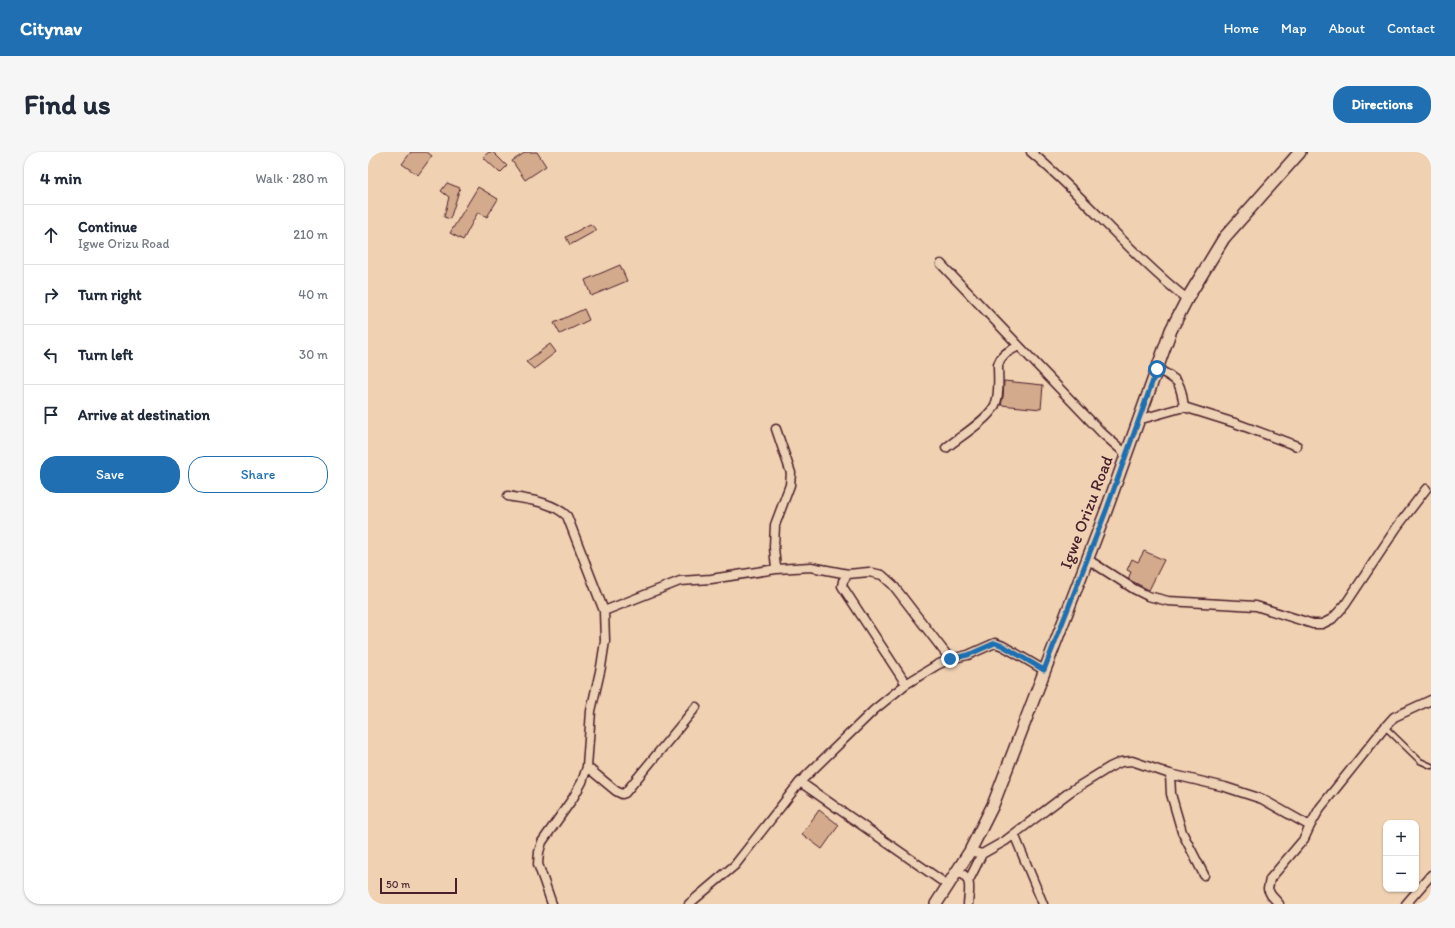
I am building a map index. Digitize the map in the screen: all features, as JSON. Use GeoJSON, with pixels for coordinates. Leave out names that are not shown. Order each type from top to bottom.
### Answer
{"type":"FeatureCollection","features":[{"type":"Feature","properties":{"kind":"main road","name":"Igwe Orizu Road"},"geometry":{"type":"LineString","coordinates":[[936,904],[949,886],[970,851],[993,805],[1087,559],[1171,330],[1187,298],[1224,238],[1300,152]]}},
{"type":"Feature","properties":{"kind":"street"},"geometry":{"type":"LineString","coordinates":[[1031,152],[1052,170],[1164,281],[1187,298]]}},
{"type":"Feature","properties":{"kind":"street"},"geometry":{"type":"LineString","coordinates":[[940,264],[1102,433],[1126,454]]}},
{"type":"Feature","properties":{"kind":"street"},"geometry":{"type":"LineString","coordinates":[[946,448],[981,421],[992,410],[996,404],[999,360],[1003,354],[1019,346]]}},
{"type":"Feature","properties":{"kind":"street"},"geometry":{"type":"LineString","coordinates":[[1157,369],[1176,378],[1182,390],[1184,407]]}},
{"type":"Feature","properties":{"kind":"street"},"geometry":{"type":"LineString","coordinates":[[1138,420],[1184,407],[1235,423],[1297,446]]}},
{"type":"Feature","properties":{"kind":"street"},"geometry":{"type":"LineString","coordinates":[[776,429],[791,473],[790,485],[775,525],[774,547],[776,569]]}},
{"type":"Feature","properties":{"kind":"street"},"geometry":{"type":"LineString","coordinates":[[1087,559],[1134,589],[1148,596],[1168,601],[1256,606],[1313,624],[1322,624],[1332,619],[1345,604],[1397,527],[1426,489]]}},
{"type":"Feature","properties":{"kind":"street"},"geometry":{"type":"LineString","coordinates":[[508,496],[551,505],[560,509],[567,516],[604,611],[605,641],[591,711],[587,767],[582,782],[573,798],[542,842],[539,852],[538,864],[552,904]]}},
{"type":"Feature","properties":{"kind":"street"},"geometry":{"type":"LineString","coordinates":[[604,611],[680,581],[711,579],[776,569],[811,566],[848,574],[869,572],[882,575],[893,585],[950,659]]}},
{"type":"Feature","properties":{"kind":"street"},"geometry":{"type":"LineString","coordinates":[[848,574],[843,581],[842,586],[906,684]]}},
{"type":"Feature","properties":{"kind":"street"},"geometry":{"type":"LineString","coordinates":[[689,904],[735,865],[800,782],[874,710],[906,684],[937,665],[950,659],[968,655],[995,643],[1003,646],[1044,670]]}},
{"type":"Feature","properties":{"kind":"street"},"geometry":{"type":"LineString","coordinates":[[1279,904],[1268,889],[1270,880],[1304,839],[1320,808],[1385,726],[1394,717],[1431,700]]}},
{"type":"Feature","properties":{"kind":"street"},"geometry":{"type":"LineString","coordinates":[[587,767],[616,791],[622,794],[624,793],[696,707]]}},
{"type":"Feature","properties":{"kind":"street"},"geometry":{"type":"LineString","coordinates":[[968,904],[969,880],[982,854],[1005,841],[1071,791],[1120,762],[1132,761],[1170,774],[1225,787],[1262,799],[1310,826]]}},
{"type":"Feature","properties":{"kind":"street"},"geometry":{"type":"LineString","coordinates":[[1170,774],[1171,794],[1182,832],[1204,875]]}},
{"type":"Feature","properties":{"kind":"street"},"geometry":{"type":"LineString","coordinates":[[800,782],[949,886]]}},
{"type":"Feature","properties":{"kind":"street"},"geometry":{"type":"LineString","coordinates":[[1014,834],[1043,904]]}},
{"type":"Feature","properties":{"kind":"street"},"geometry":{"type":"LineString","coordinates":[[970,851],[982,854]]}},
{"type":"Feature","properties":{"kind":"street"},"geometry":{"type":"LineString","coordinates":[[958,871],[969,880]]}},
{"type":"Feature","properties":{"kind":"street"},"geometry":{"type":"LineString","coordinates":[[1406,904],[1431,876]]}},
{"type":"Feature","properties":{"kind":"lane"},"geometry":{"type":"LineString","coordinates":[[1385,726],[1420,761],[1431,766]]}},
{"type":"Feature","properties":{"kind":"building"},"geometry":{"type":"Polygon","coordinates":[[[411,152],[427,152],[432,156],[418,175],[402,164],[411,152]]]}},
{"type":"Feature","properties":{"kind":"building"},"geometry":{"type":"Polygon","coordinates":[[[489,152],[493,152],[507,166],[500,173],[483,157],[489,152]]]}},
{"type":"Feature","properties":{"kind":"building"},"geometry":{"type":"Polygon","coordinates":[[[526,152],[537,152],[546,166],[525,180],[512,161],[526,152]]]}},
{"type":"Feature","properties":{"kind":"building"},"geometry":{"type":"Polygon","coordinates":[[[447,183],[460,188],[450,219],[444,217],[449,197],[441,191],[447,183]]]}},
{"type":"Feature","properties":{"kind":"building"},"geometry":{"type":"Polygon","coordinates":[[[478,187],[498,199],[487,217],[478,212],[463,240],[450,233],[478,187]]]}},
{"type":"Feature","properties":{"kind":"building"},"geometry":{"type":"Polygon","coordinates":[[[590,224],[597,230],[570,245],[566,237],[590,224]]]}},
{"type":"Feature","properties":{"kind":"building"},"geometry":{"type":"Polygon","coordinates":[[[620,265],[627,281],[591,296],[585,280],[620,265]]]}},
{"type":"Feature","properties":{"kind":"building"},"geometry":{"type":"Polygon","coordinates":[[[584,309],[589,320],[560,334],[554,323],[584,309]]]}},
{"type":"Feature","properties":{"kind":"building"},"geometry":{"type":"Polygon","coordinates":[[[550,344],[556,352],[534,369],[526,362],[550,344]]]}},
{"type":"Feature","properties":{"kind":"building"},"geometry":{"type":"Polygon","coordinates":[[[1004,381],[1043,385],[1041,409],[1001,405],[1004,381]]]}},
{"type":"Feature","properties":{"kind":"building"},"geometry":{"type":"Polygon","coordinates":[[[1144,551],[1164,560],[1149,590],[1128,579],[1131,572],[1127,570],[1132,559],[1138,562],[1144,551]]]}},
{"type":"Feature","properties":{"kind":"building"},"geometry":{"type":"Polygon","coordinates":[[[819,810],[839,825],[822,849],[802,834],[819,810]]]}},
{"type":"Feature","properties":{"kind":"route"},"geometry":{"type":"LineString","coordinates":[[950,659],[968,655],[995,643],[1003,646],[1044,670],[1106,511],[1157,369]]}}]}
